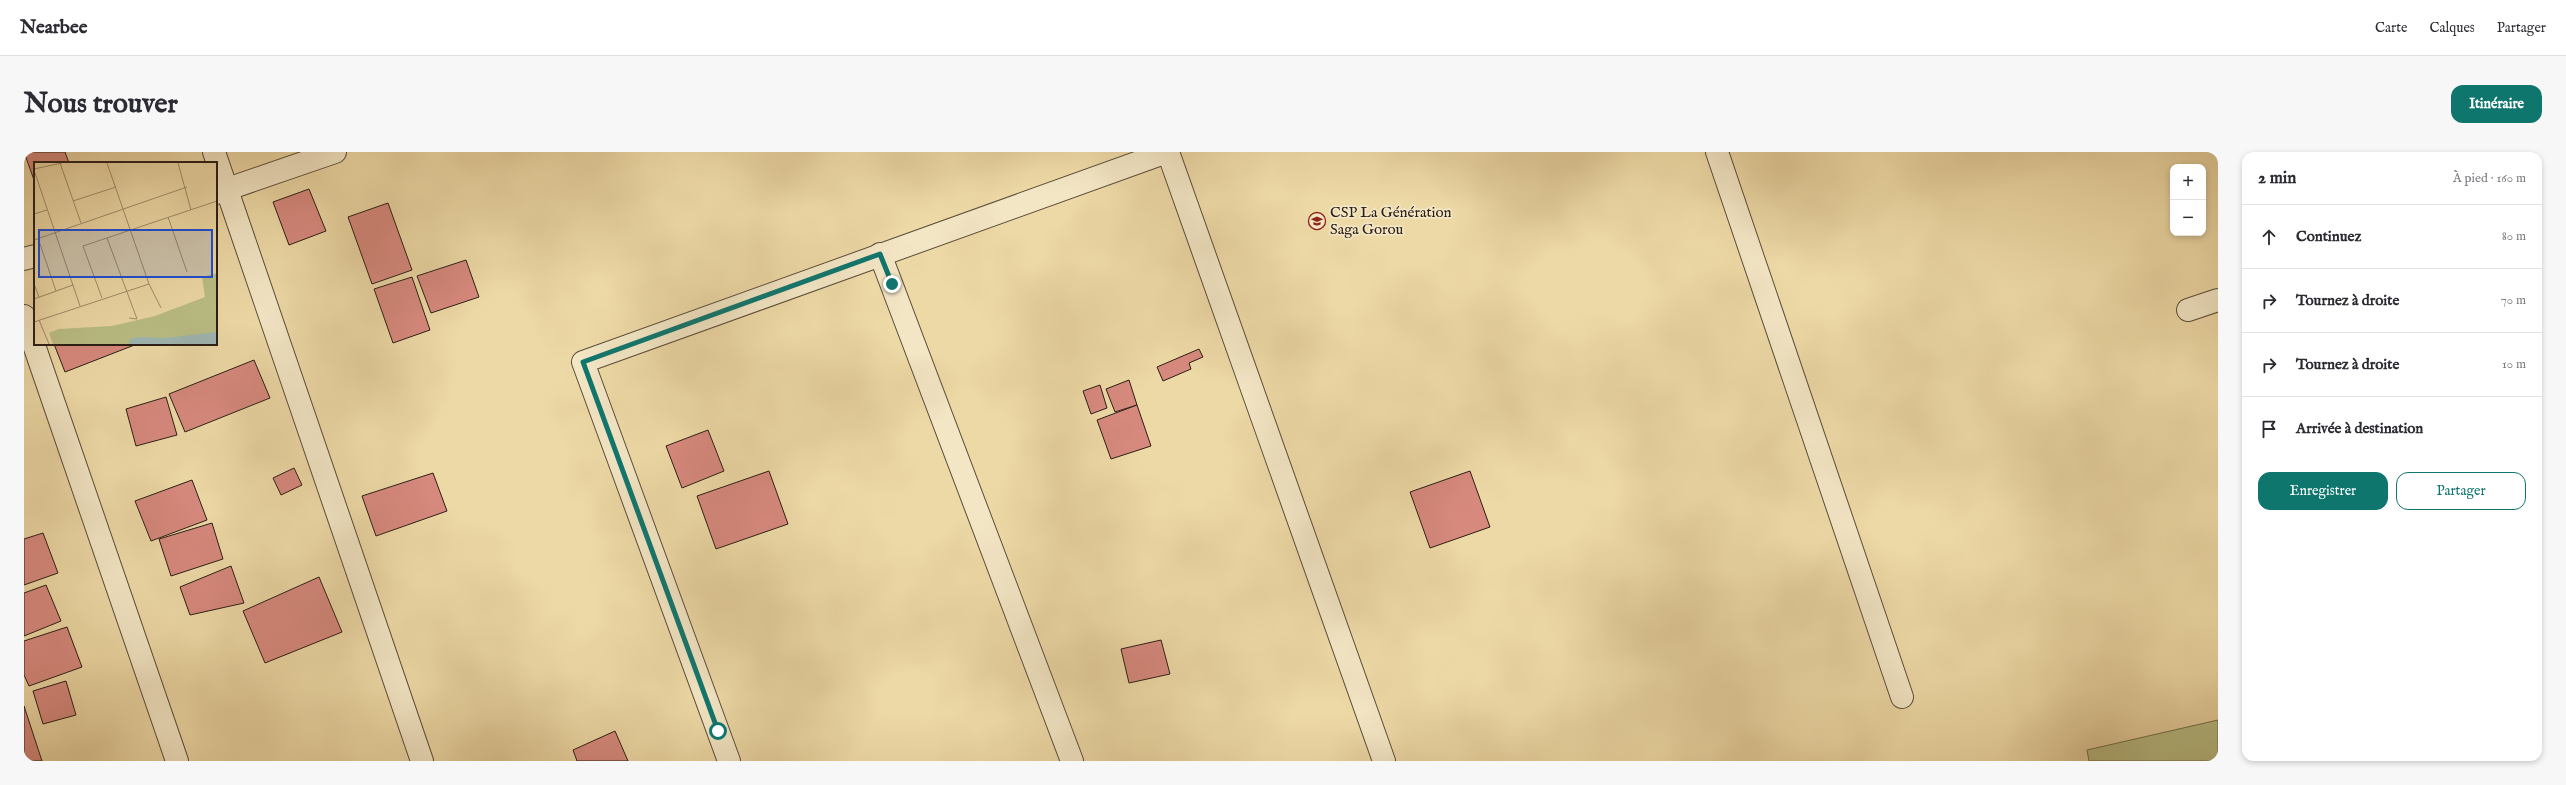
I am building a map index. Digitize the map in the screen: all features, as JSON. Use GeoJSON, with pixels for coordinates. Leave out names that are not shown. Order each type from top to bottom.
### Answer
{"type":"FeatureCollection","features":[{"type":"Feature","properties":{"kind":"street"},"geometry":{"type":"LineString","coordinates":[[214,152],[216,162]]}},
{"type":"Feature","properties":{"kind":"street"},"geometry":{"type":"LineString","coordinates":[[222,191],[335,152]]}},
{"type":"Feature","properties":{"kind":"street"},"geometry":{"type":"LineString","coordinates":[[729,761],[583,362],[880,254],[1168,152],[1384,761]]}},
{"type":"Feature","properties":{"kind":"street"},"geometry":{"type":"LineString","coordinates":[[1717,152],[1902,697]]}},
{"type":"Feature","properties":{"kind":"street"},"geometry":{"type":"LineString","coordinates":[[217,167],[222,191],[422,761]]}},
{"type":"Feature","properties":{"kind":"street"},"geometry":{"type":"LineString","coordinates":[[880,254],[1072,761]]}},
{"type":"Feature","properties":{"kind":"street"},"geometry":{"type":"LineString","coordinates":[[24,259],[34,256]]}},
{"type":"Feature","properties":{"kind":"street"},"geometry":{"type":"LineString","coordinates":[[2188,310],[2218,300]]}},
{"type":"Feature","properties":{"kind":"street"},"geometry":{"type":"LineString","coordinates":[[24,316],[177,761]]}},
{"type":"Feature","properties":{"kind":"green space"},"geometry":{"type":"Polygon","coordinates":[[[2218,720],[2218,761],[2089,761],[2087,750],[2218,720]]]}},
{"type":"Feature","properties":{"kind":"building"},"geometry":{"type":"Polygon","coordinates":[[[24,152],[65,152],[69,162],[34,162],[34,180],[24,152]]]}},
{"type":"Feature","properties":{"kind":"building"},"geometry":{"type":"Polygon","coordinates":[[[309,189],[326,231],[289,245],[273,202],[309,189]]]}},
{"type":"Feature","properties":{"kind":"building"},"geometry":{"type":"Polygon","coordinates":[[[388,203],[412,270],[372,284],[348,217],[388,203]]]}},
{"type":"Feature","properties":{"kind":"building"},"geometry":{"type":"Polygon","coordinates":[[[466,260],[479,297],[431,313],[417,276],[466,260]]]}},
{"type":"Feature","properties":{"kind":"building"},"geometry":{"type":"Polygon","coordinates":[[[412,277],[430,330],[393,343],[374,289],[412,277]]]}},
{"type":"Feature","properties":{"kind":"building"},"geometry":{"type":"Polygon","coordinates":[[[54,345],[134,345],[65,372],[54,345]]]}},
{"type":"Feature","properties":{"kind":"building"},"geometry":{"type":"Polygon","coordinates":[[[1199,349],[1203,357],[1189,363],[1191,369],[1163,381],[1157,367],[1199,349]]]}},
{"type":"Feature","properties":{"kind":"building"},"geometry":{"type":"Polygon","coordinates":[[[254,360],[270,398],[185,432],[169,394],[254,360]]]}},
{"type":"Feature","properties":{"kind":"building"},"geometry":{"type":"Polygon","coordinates":[[[1129,380],[1137,405],[1115,412],[1106,389],[1129,380]]]}},
{"type":"Feature","properties":{"kind":"building"},"geometry":{"type":"Polygon","coordinates":[[[1100,385],[1107,408],[1091,414],[1083,391],[1100,385]]]}},
{"type":"Feature","properties":{"kind":"building"},"geometry":{"type":"Polygon","coordinates":[[[166,397],[177,435],[136,446],[126,409],[166,397]]]}},
{"type":"Feature","properties":{"kind":"building"},"geometry":{"type":"Polygon","coordinates":[[[1137,405],[1151,446],[1111,459],[1097,420],[1137,405]]]}},
{"type":"Feature","properties":{"kind":"building"},"geometry":{"type":"Polygon","coordinates":[[[708,430],[724,471],[682,488],[666,446],[708,430]]]}},
{"type":"Feature","properties":{"kind":"building"},"geometry":{"type":"Polygon","coordinates":[[[294,468],[302,485],[281,495],[273,478],[294,468]]]}},
{"type":"Feature","properties":{"kind":"building"},"geometry":{"type":"Polygon","coordinates":[[[769,471],[788,524],[716,549],[697,496],[769,471]]]}},
{"type":"Feature","properties":{"kind":"building"},"geometry":{"type":"Polygon","coordinates":[[[1470,471],[1490,527],[1430,548],[1410,492],[1470,471]]]}},
{"type":"Feature","properties":{"kind":"building"},"geometry":{"type":"Polygon","coordinates":[[[433,473],[447,511],[376,536],[362,496],[433,473]]]}},
{"type":"Feature","properties":{"kind":"building"},"geometry":{"type":"Polygon","coordinates":[[[192,480],[207,520],[151,541],[135,501],[192,480]]]}},
{"type":"Feature","properties":{"kind":"building"},"geometry":{"type":"Polygon","coordinates":[[[212,523],[223,559],[171,576],[159,539],[212,523]]]}},
{"type":"Feature","properties":{"kind":"building"},"geometry":{"type":"Polygon","coordinates":[[[43,533],[58,573],[24,585],[24,539],[43,533]]]}},
{"type":"Feature","properties":{"kind":"building"},"geometry":{"type":"Polygon","coordinates":[[[231,566],[244,603],[190,615],[180,587],[231,566]]]}},
{"type":"Feature","properties":{"kind":"building"},"geometry":{"type":"Polygon","coordinates":[[[319,577],[342,632],[265,663],[243,611],[319,577]]]}},
{"type":"Feature","properties":{"kind":"building"},"geometry":{"type":"Polygon","coordinates":[[[46,585],[61,621],[24,636],[24,593],[46,585]]]}},
{"type":"Feature","properties":{"kind":"building"},"geometry":{"type":"Polygon","coordinates":[[[67,627],[82,667],[29,686],[24,675],[24,641],[67,627]]]}},
{"type":"Feature","properties":{"kind":"building"},"geometry":{"type":"Polygon","coordinates":[[[1161,640],[1170,674],[1129,683],[1121,649],[1161,640]]]}},
{"type":"Feature","properties":{"kind":"building"},"geometry":{"type":"Polygon","coordinates":[[[66,681],[76,715],[43,724],[33,691],[66,681]]]}},
{"type":"Feature","properties":{"kind":"building"},"geometry":{"type":"Polygon","coordinates":[[[24,706],[42,761],[24,761],[24,706]]]}},
{"type":"Feature","properties":{"kind":"building"},"geometry":{"type":"Polygon","coordinates":[[[615,731],[628,761],[577,761],[573,750],[615,731]]]}},
{"type":"Feature","properties":{"kind":"place","name":"CSP La Génération Saga Gorou"},"geometry":{"type":"Point","coordinates":[1317,221]}},
{"type":"Feature","properties":{"kind":"route"},"geometry":{"type":"LineString","coordinates":[[718,731],[583,362],[880,254],[892,284]]}}]}
